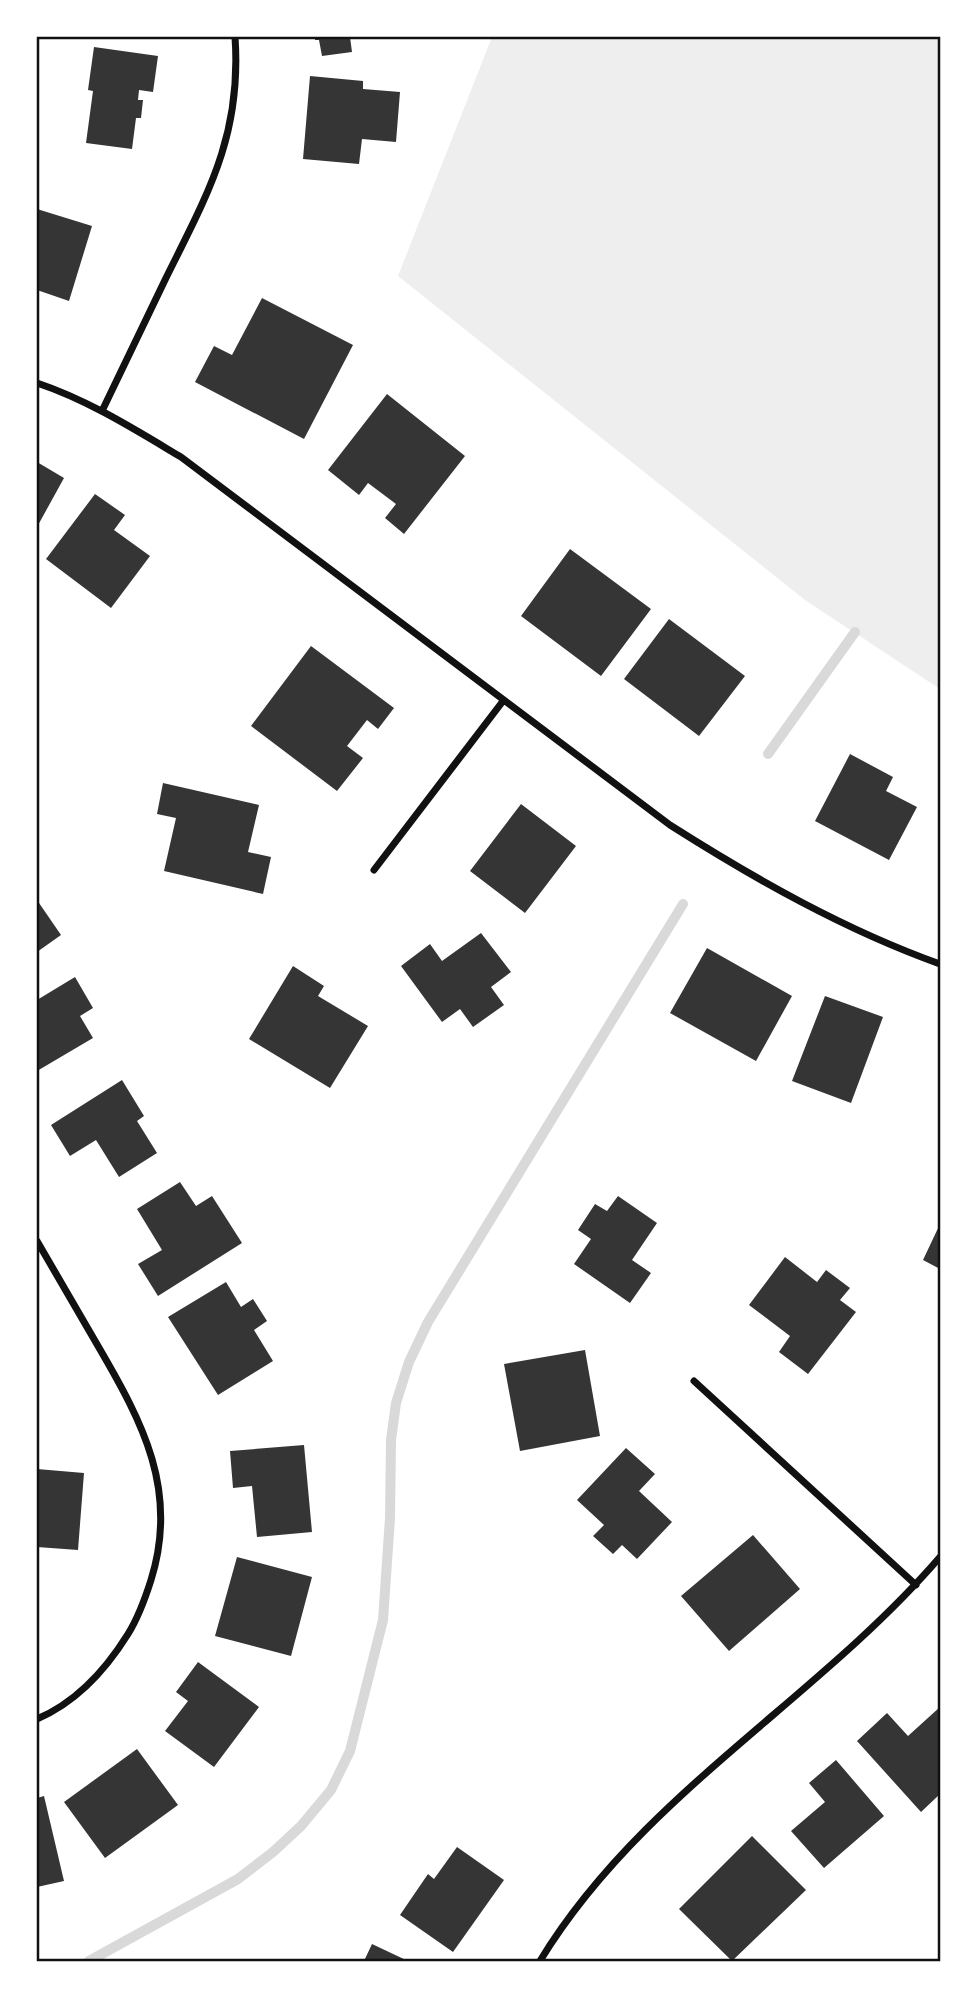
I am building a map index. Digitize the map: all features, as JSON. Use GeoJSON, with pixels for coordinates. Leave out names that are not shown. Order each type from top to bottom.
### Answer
{"type":"FeatureCollection","features":[{"type":"Feature","properties":{"kind":"street"},"geometry":{"type":"LineString","coordinates":[[102,411],[216,175],[233,109],[236,82],[235,37]]}},
{"type":"Feature","properties":{"kind":"street"},"geometry":{"type":"LineString","coordinates":[[37,383],[102,411],[181,457],[639,803],[705,847],[827,914],[940,964]]}},
{"type":"Feature","properties":{"kind":"street"},"geometry":{"type":"LineString","coordinates":[[374,870],[503,701]]}},
{"type":"Feature","properties":{"kind":"street"},"geometry":{"type":"LineString","coordinates":[[37,1241],[130,1401],[147,1440],[157,1474],[161,1509],[159,1553],[134,1624],[117,1653],[97,1677],[75,1697],[37,1719]]}},
{"type":"Feature","properties":{"kind":"street"},"geometry":{"type":"LineString","coordinates":[[694,1381],[916,1585]]}},
{"type":"Feature","properties":{"kind":"street"},"geometry":{"type":"LineString","coordinates":[[540,1961],[579,1903],[632,1842],[858,1643],[940,1557]]}},
{"type":"Feature","properties":{"kind":"shaded area"},"geometry":{"type":"Polygon","coordinates":[[[492,37],[940,37],[940,689],[805,600],[398,276],[492,37]]]}},
{"type":"Feature","properties":{"kind":"building"},"geometry":{"type":"Polygon","coordinates":[[[315,37],[350,37],[352,52],[322,56],[319,40],[315,40],[315,37]]]}},
{"type":"Feature","properties":{"kind":"building"},"geometry":{"type":"Polygon","coordinates":[[[94,47],[158,56],[153,92],[139,90],[138,100],[143,100],[141,118],[136,118],[132,149],[86,143],[93,91],[88,90],[94,47]]]}},
{"type":"Feature","properties":{"kind":"building"},"geometry":{"type":"Polygon","coordinates":[[[310,76],[363,81],[363,89],[400,92],[396,142],[362,139],[359,164],[303,159],[310,76]]]}},
{"type":"Feature","properties":{"kind":"building"},"geometry":{"type":"Polygon","coordinates":[[[37,209],[92,226],[69,301],[37,290],[37,209]]]}},
{"type":"Feature","properties":{"kind":"building"},"geometry":{"type":"Polygon","coordinates":[[[262,298],[353,345],[304,439],[195,382],[214,346],[232,355],[262,298]]]}},
{"type":"Feature","properties":{"kind":"building"},"geometry":{"type":"Polygon","coordinates":[[[387,394],[465,456],[404,534],[385,518],[396,504],[368,483],[359,495],[328,470],[387,394]]]}},
{"type":"Feature","properties":{"kind":"building"},"geometry":{"type":"Polygon","coordinates":[[[37,462],[64,478],[37,527],[37,462]]]}},
{"type":"Feature","properties":{"kind":"building"},"geometry":{"type":"Polygon","coordinates":[[[95,494],[125,515],[114,530],[150,556],[111,608],[46,559],[95,494]]]}},
{"type":"Feature","properties":{"kind":"building"},"geometry":{"type":"Polygon","coordinates":[[[570,549],[651,609],[601,676],[521,616],[570,549]]]}},
{"type":"Feature","properties":{"kind":"building"},"geometry":{"type":"Polygon","coordinates":[[[669,619],[745,676],[699,736],[624,679],[669,619]]]}},
{"type":"Feature","properties":{"kind":"building"},"geometry":{"type":"Polygon","coordinates":[[[311,646],[394,708],[378,729],[367,720],[347,746],[363,758],[337,791],[251,726],[311,646]]]}},
{"type":"Feature","properties":{"kind":"building"},"geometry":{"type":"Polygon","coordinates":[[[850,754],[893,777],[886,791],[917,807],[889,860],[815,821],[850,754]]]}},
{"type":"Feature","properties":{"kind":"building"},"geometry":{"type":"Polygon","coordinates":[[[163,783],[259,805],[248,852],[271,857],[263,894],[164,871],[176,818],[157,814],[163,783]]]}},
{"type":"Feature","properties":{"kind":"building"},"geometry":{"type":"Polygon","coordinates":[[[521,804],[576,846],[525,913],[470,871],[521,804]]]}},
{"type":"Feature","properties":{"kind":"building"},"geometry":{"type":"Polygon","coordinates":[[[37,900],[61,935],[37,952],[37,900]]]}},
{"type":"Feature","properties":{"kind":"building"},"geometry":{"type":"Polygon","coordinates":[[[481,933],[511,972],[491,987],[504,1005],[473,1027],[460,1009],[442,1022],[401,966],[430,944],[442,961],[481,933]]]}},
{"type":"Feature","properties":{"kind":"building"},"geometry":{"type":"Polygon","coordinates":[[[707,948],[792,996],[756,1061],[670,1013],[707,948]]]}},
{"type":"Feature","properties":{"kind":"building"},"geometry":{"type":"Polygon","coordinates":[[[293,966],[324,986],[318,996],[368,1026],[330,1088],[249,1039],[293,966]]]}},
{"type":"Feature","properties":{"kind":"building"},"geometry":{"type":"Polygon","coordinates":[[[75,977],[93,1008],[80,1016],[93,1038],[37,1071],[37,1000],[75,977]]]}},
{"type":"Feature","properties":{"kind":"building"},"geometry":{"type":"Polygon","coordinates":[[[825,996],[883,1017],[851,1103],[792,1081],[825,996]]]}},
{"type":"Feature","properties":{"kind":"building"},"geometry":{"type":"Polygon","coordinates":[[[122,1080],[144,1116],[137,1121],[157,1153],[119,1177],[96,1140],[70,1156],[51,1125],[122,1080]]]}},
{"type":"Feature","properties":{"kind":"building"},"geometry":{"type":"Polygon","coordinates":[[[180,1182],[196,1206],[212,1196],[242,1243],[158,1296],[138,1264],[162,1250],[137,1209],[180,1182]]]}},
{"type":"Feature","properties":{"kind":"building"},"geometry":{"type":"Polygon","coordinates":[[[618,1196],[657,1223],[632,1260],[651,1273],[630,1303],[574,1264],[591,1239],[578,1230],[595,1204],[607,1211],[618,1196]]]}},
{"type":"Feature","properties":{"kind":"building"},"geometry":{"type":"Polygon","coordinates":[[[940,1224],[940,1269],[923,1260],[940,1224]]]}},
{"type":"Feature","properties":{"kind":"building"},"geometry":{"type":"Polygon","coordinates":[[[785,1257],[817,1282],[826,1270],[850,1288],[840,1300],[856,1312],[808,1374],[779,1352],[790,1336],[749,1305],[785,1257]]]}},
{"type":"Feature","properties":{"kind":"building"},"geometry":{"type":"Polygon","coordinates":[[[226,1282],[241,1307],[253,1299],[267,1321],[254,1330],[273,1361],[218,1395],[168,1317],[226,1282]]]}},
{"type":"Feature","properties":{"kind":"building"},"geometry":{"type":"Polygon","coordinates":[[[585,1350],[600,1436],[520,1451],[504,1364],[585,1350]]]}},
{"type":"Feature","properties":{"kind":"building"},"geometry":{"type":"Polygon","coordinates":[[[304,1445],[312,1532],[257,1537],[252,1486],[233,1488],[230,1451],[304,1445]]]}},
{"type":"Feature","properties":{"kind":"building"},"geometry":{"type":"Polygon","coordinates":[[[626,1448],[655,1474],[639,1491],[672,1522],[637,1559],[622,1545],[613,1554],[593,1536],[604,1525],[577,1500],[626,1448]]]}},
{"type":"Feature","properties":{"kind":"building"},"geometry":{"type":"Polygon","coordinates":[[[37,1469],[84,1473],[78,1550],[37,1547],[37,1469]]]}},
{"type":"Feature","properties":{"kind":"building"},"geometry":{"type":"Polygon","coordinates":[[[753,1535],[800,1589],[729,1651],[681,1596],[753,1535]]]}},
{"type":"Feature","properties":{"kind":"building"},"geometry":{"type":"Polygon","coordinates":[[[237,1557],[312,1577],[291,1656],[215,1636],[237,1557]]]}},
{"type":"Feature","properties":{"kind":"building"},"geometry":{"type":"Polygon","coordinates":[[[198,1662],[259,1707],[214,1767],[165,1731],[188,1701],[176,1692],[198,1662]]]}},
{"type":"Feature","properties":{"kind":"building"},"geometry":{"type":"Polygon","coordinates":[[[940,1707],[940,1794],[921,1812],[857,1741],[887,1713],[908,1736],[940,1707]]]}},
{"type":"Feature","properties":{"kind":"building"},"geometry":{"type":"Polygon","coordinates":[[[137,1749],[178,1805],[105,1858],[64,1802],[137,1749]]]}},
{"type":"Feature","properties":{"kind":"building"},"geometry":{"type":"Polygon","coordinates":[[[836,1760],[884,1816],[824,1868],[791,1831],[825,1802],[809,1783],[836,1760]]]}},
{"type":"Feature","properties":{"kind":"building"},"geometry":{"type":"Polygon","coordinates":[[[44,1796],[64,1881],[37,1887],[37,1798],[44,1796]]]}},
{"type":"Feature","properties":{"kind":"building"},"geometry":{"type":"Polygon","coordinates":[[[752,1836],[806,1890],[732,1961],[679,1909],[752,1836]]]}},
{"type":"Feature","properties":{"kind":"building"},"geometry":{"type":"Polygon","coordinates":[[[457,1847],[504,1880],[453,1952],[400,1915],[428,1874],[434,1879],[457,1847]]]}},
{"type":"Feature","properties":{"kind":"building"},"geometry":{"type":"Polygon","coordinates":[[[372,1944],[408,1961],[364,1961],[372,1944]]]}},
{"type":"Feature","properties":{"kind":"waterway"},"geometry":{"type":"LineString","coordinates":[[768,754],[855,632]]}},
{"type":"Feature","properties":{"kind":"waterway"},"geometry":{"type":"LineString","coordinates":[[89,1961],[238,1879],[301,1826],[331,1790],[350,1751],[383,1620],[390,1518],[391,1440],[396,1403],[409,1362],[428,1322],[683,904]]}}]}
